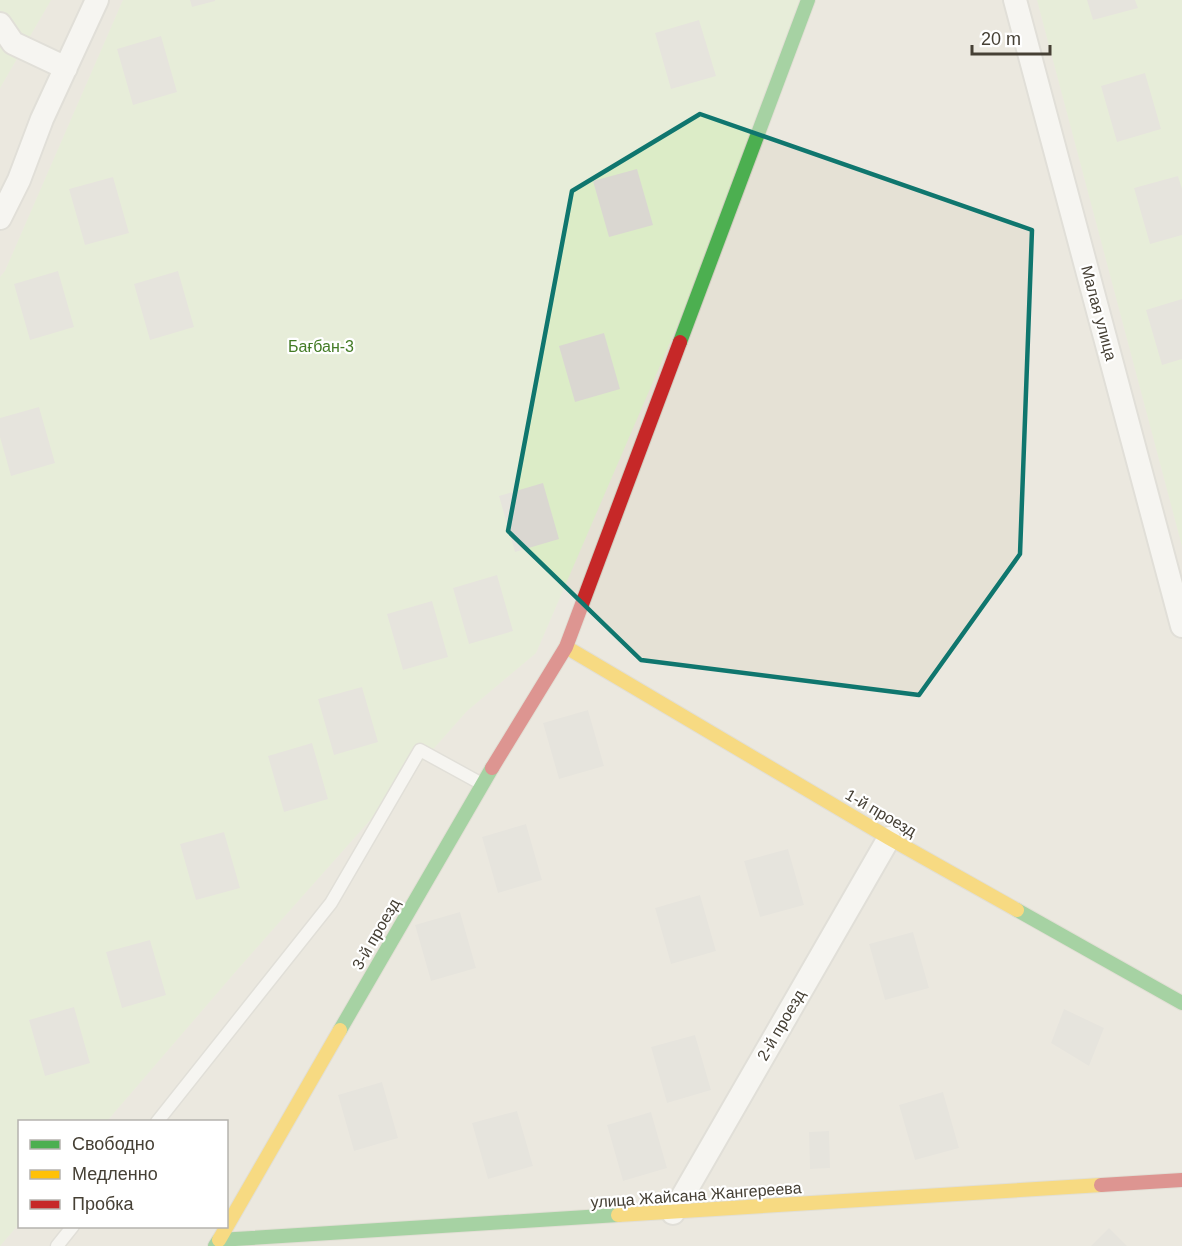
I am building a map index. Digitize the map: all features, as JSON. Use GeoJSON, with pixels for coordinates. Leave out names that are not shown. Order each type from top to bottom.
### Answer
{"type":"FeatureCollection","features":[{"type":"Feature","properties":{"kind":"street"},"geometry":{"type":"LineString","coordinates":[[0,218],[19,180],[42,119],[97,0]]}},
{"type":"Feature","properties":{"kind":"street","name":"3-й проезд"},"geometry":{"type":"LineString","coordinates":[[228,1224],[482,784],[566,648],[808,0]]}},
{"type":"Feature","properties":{"kind":"street","name":"Малая улица"},"geometry":{"type":"LineString","coordinates":[[1015,0],[1182,626]]}},
{"type":"Feature","properties":{"kind":"street"},"geometry":{"type":"LineString","coordinates":[[0,24],[13,43],[66,68]]}},
{"type":"Feature","properties":{"kind":"street","name":"1-й проезд"},"geometry":{"type":"LineString","coordinates":[[566,648],[889,838],[1182,1003]]}},
{"type":"Feature","properties":{"kind":"street","name":"2-й проезд"},"geometry":{"type":"LineString","coordinates":[[673,1213],[889,838]]}},
{"type":"Feature","properties":{"kind":"street","name":"улица Жайсана Жангереева"},"geometry":{"type":"LineString","coordinates":[[217,1243],[1182,1180]]}},
{"type":"Feature","properties":{"kind":"street","name":"3-й проезд"},"geometry":{"type":"LineString","coordinates":[[217,1243],[226,1228]]}},
{"type":"Feature","properties":{"kind":"lane"},"geometry":{"type":"LineString","coordinates":[[159,1120],[332,903],[420,750],[482,784]]}},
{"type":"Feature","properties":{"kind":"lane"},"geometry":{"type":"LineString","coordinates":[[57,1246],[72,1228]]}},
{"type":"Feature","properties":{"kind":"highlighted area"},"geometry":{"type":"Polygon","coordinates":[[[700,114],[1032,230],[1020,554],[919,695],[641,660],[508,531],[572,191],[700,114]]]}},
{"type":"Feature","properties":{"kind":"shaded area"},"geometry":{"type":"Polygon","coordinates":[[[0,0],[1182,0],[1182,1246],[0,1246],[0,0]]]}},
{"type":"Feature","properties":{"kind":"green space"},"geometry":{"type":"Polygon","coordinates":[[[0,0],[51,0],[0,88],[0,0]]]}},
{"type":"Feature","properties":{"kind":"green space","name":"Бағбан-3"},"geometry":{"type":"Polygon","coordinates":[[[123,0],[807,0],[795,53],[536,653],[467,711],[237,970],[108,1120],[18,1120],[18,1225],[0,1246],[0,277],[5,271],[123,0]]]}},
{"type":"Feature","properties":{"kind":"green space"},"geometry":{"type":"Polygon","coordinates":[[[1037,0],[1182,0],[1182,546],[1037,0]]]}},
{"type":"Feature","properties":{"kind":"building"},"geometry":{"type":"Polygon","coordinates":[[[190,0],[215,0],[215,1],[192,7],[190,0]]]}},
{"type":"Feature","properties":{"kind":"building"},"geometry":{"type":"Polygon","coordinates":[[[1087,0],[1135,0],[1138,8],[1093,20],[1087,0]]]}},
{"type":"Feature","properties":{"kind":"building"},"geometry":{"type":"Polygon","coordinates":[[[699,20],[716,76],[671,89],[655,33],[699,20]]]}},
{"type":"Feature","properties":{"kind":"building"},"geometry":{"type":"Polygon","coordinates":[[[161,36],[177,92],[133,105],[117,49],[161,36]]]}},
{"type":"Feature","properties":{"kind":"building"},"geometry":{"type":"Polygon","coordinates":[[[1145,73],[1161,129],[1117,142],[1101,86],[1145,73]]]}},
{"type":"Feature","properties":{"kind":"building"},"geometry":{"type":"Polygon","coordinates":[[[637,169],[653,225],[609,237],[593,181],[637,169]]]}},
{"type":"Feature","properties":{"kind":"building"},"geometry":{"type":"Polygon","coordinates":[[[1178,176],[1182,189],[1182,235],[1150,244],[1134,188],[1178,176]]]}},
{"type":"Feature","properties":{"kind":"building"},"geometry":{"type":"Polygon","coordinates":[[[113,177],[129,233],[85,245],[69,189],[113,177]]]}},
{"type":"Feature","properties":{"kind":"building"},"geometry":{"type":"Polygon","coordinates":[[[58,271],[74,327],[30,340],[14,284],[58,271]]]}},
{"type":"Feature","properties":{"kind":"building"},"geometry":{"type":"Polygon","coordinates":[[[178,271],[194,327],[150,340],[134,284],[178,271]]]}},
{"type":"Feature","properties":{"kind":"building"},"geometry":{"type":"Polygon","coordinates":[[[1182,299],[1182,359],[1162,365],[1146,310],[1182,299]]]}},
{"type":"Feature","properties":{"kind":"building"},"geometry":{"type":"Polygon","coordinates":[[[604,333],[620,389],[575,402],[559,346],[604,333]]]}},
{"type":"Feature","properties":{"kind":"building"},"geometry":{"type":"Polygon","coordinates":[[[39,407],[55,463],[11,476],[0,437],[0,418],[39,407]]]}},
{"type":"Feature","properties":{"kind":"building"},"geometry":{"type":"Polygon","coordinates":[[[543,483],[559,539],[515,552],[499,496],[543,483]]]}},
{"type":"Feature","properties":{"kind":"building"},"geometry":{"type":"Polygon","coordinates":[[[497,575],[513,631],[469,644],[453,588],[497,575]]]}},
{"type":"Feature","properties":{"kind":"building"},"geometry":{"type":"Polygon","coordinates":[[[432,601],[448,657],[403,670],[387,614],[432,601]]]}},
{"type":"Feature","properties":{"kind":"building"},"geometry":{"type":"Polygon","coordinates":[[[362,687],[378,742],[334,755],[318,699],[362,687]]]}},
{"type":"Feature","properties":{"kind":"building"},"geometry":{"type":"Polygon","coordinates":[[[588,710],[604,766],[559,779],[543,723],[588,710]]]}},
{"type":"Feature","properties":{"kind":"building"},"geometry":{"type":"Polygon","coordinates":[[[312,743],[328,799],[284,812],[268,756],[312,743]]]}},
{"type":"Feature","properties":{"kind":"building"},"geometry":{"type":"Polygon","coordinates":[[[526,824],[542,880],[498,893],[482,837],[526,824]]]}},
{"type":"Feature","properties":{"kind":"building"},"geometry":{"type":"Polygon","coordinates":[[[224,832],[240,888],[196,900],[180,844],[224,832]]]}},
{"type":"Feature","properties":{"kind":"building"},"geometry":{"type":"Polygon","coordinates":[[[788,849],[804,905],[760,917],[744,861],[788,849]]]}},
{"type":"Feature","properties":{"kind":"building"},"geometry":{"type":"Polygon","coordinates":[[[700,895],[716,951],[671,964],[655,908],[700,895]]]}},
{"type":"Feature","properties":{"kind":"building"},"geometry":{"type":"Polygon","coordinates":[[[460,912],[476,968],[431,981],[415,925],[460,912]]]}},
{"type":"Feature","properties":{"kind":"building"},"geometry":{"type":"Polygon","coordinates":[[[913,932],[929,988],[885,1000],[869,944],[913,932]]]}},
{"type":"Feature","properties":{"kind":"building"},"geometry":{"type":"Polygon","coordinates":[[[150,940],[166,995],[122,1008],[106,952],[150,940]]]}},
{"type":"Feature","properties":{"kind":"building"},"geometry":{"type":"Polygon","coordinates":[[[74,1007],[90,1063],[45,1076],[29,1020],[74,1007]]]}},
{"type":"Feature","properties":{"kind":"building"},"geometry":{"type":"Polygon","coordinates":[[[1064,1009],[1104,1028],[1089,1066],[1051,1043],[1064,1009]]]}},
{"type":"Feature","properties":{"kind":"building"},"geometry":{"type":"Polygon","coordinates":[[[695,1035],[711,1090],[667,1103],[651,1047],[695,1035]]]}},
{"type":"Feature","properties":{"kind":"building"},"geometry":{"type":"Polygon","coordinates":[[[382,1082],[398,1138],[354,1151],[338,1095],[382,1082]]]}},
{"type":"Feature","properties":{"kind":"building"},"geometry":{"type":"Polygon","coordinates":[[[943,1092],[959,1148],[915,1160],[899,1105],[943,1092]]]}},
{"type":"Feature","properties":{"kind":"building"},"geometry":{"type":"Polygon","coordinates":[[[517,1111],[533,1166],[488,1179],[472,1123],[517,1111]]]}},
{"type":"Feature","properties":{"kind":"building"},"geometry":{"type":"Polygon","coordinates":[[[651,1112],[667,1168],[623,1181],[607,1125],[651,1112]]]}},
{"type":"Feature","properties":{"kind":"building"},"geometry":{"type":"Polygon","coordinates":[[[829,1131],[830,1168],[810,1169],[809,1132],[829,1131]]]}},
{"type":"Feature","properties":{"kind":"building"},"geometry":{"type":"Polygon","coordinates":[[[1109,1228],[1127,1246],[1091,1246],[1109,1228]]]}},
{"type":"Feature","properties":{"kind":"traffic: fast"},"geometry":{"type":"LineString","coordinates":[[680,342],[808,0]]}},
{"type":"Feature","properties":{"kind":"traffic: fast"},"geometry":{"type":"LineString","coordinates":[[340,1030],[492,768]]}},
{"type":"Feature","properties":{"kind":"traffic: fast"},"geometry":{"type":"LineString","coordinates":[[1017,910],[1182,1003]]}},
{"type":"Feature","properties":{"kind":"traffic: fast"},"geometry":{"type":"LineString","coordinates":[[215,1246],[219,1240],[618,1215]]}},
{"type":"Feature","properties":{"kind":"traffic: slow"},"geometry":{"type":"LineString","coordinates":[[566,647],[889,838],[1017,910]]}},
{"type":"Feature","properties":{"kind":"traffic: slow"},"geometry":{"type":"LineString","coordinates":[[228,1224],[340,1030]]}},
{"type":"Feature","properties":{"kind":"traffic: slow"},"geometry":{"type":"LineString","coordinates":[[618,1215],[1101,1185]]}},
{"type":"Feature","properties":{"kind":"traffic: slow"},"geometry":{"type":"LineString","coordinates":[[219,1240],[226,1228]]}},
{"type":"Feature","properties":{"kind":"traffic: jam"},"geometry":{"type":"LineString","coordinates":[[492,768],[566,647],[680,342]]}},
{"type":"Feature","properties":{"kind":"traffic: jam"},"geometry":{"type":"LineString","coordinates":[[1101,1185],[1182,1180]]}}]}
